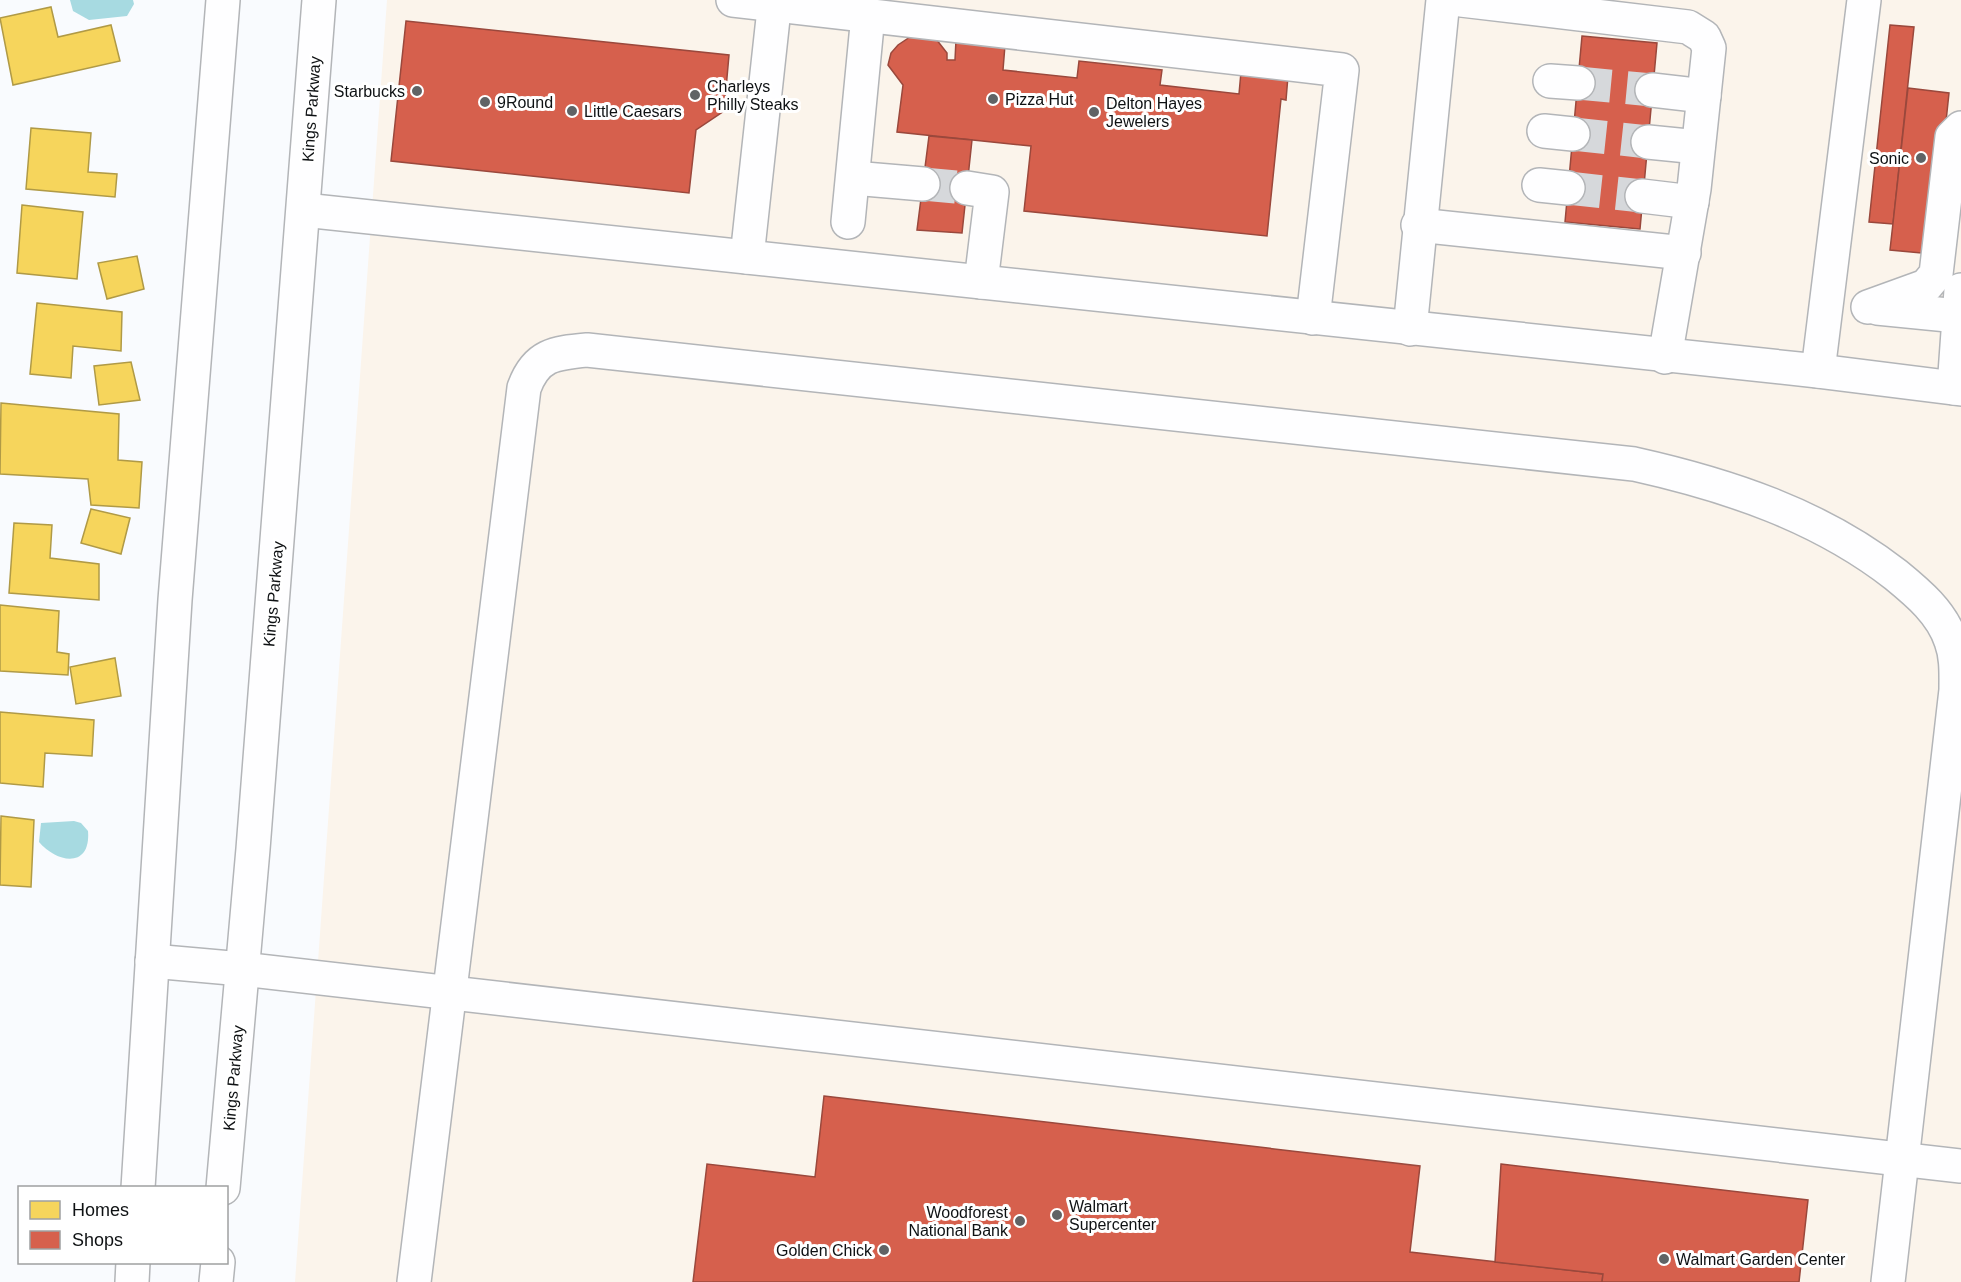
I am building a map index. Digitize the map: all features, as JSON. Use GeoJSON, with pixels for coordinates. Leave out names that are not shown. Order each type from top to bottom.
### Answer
{"type":"FeatureCollection","features":[{"type":"Feature","properties":{"kind":"street"},"geometry":{"type":"LineString","coordinates":[[138,1186],[175,600],[223,0]]}},
{"type":"Feature","properties":{"kind":"street","name":"Kings Parkway"},"geometry":{"type":"LineString","coordinates":[[223,1186],[304,210],[319,0]]}},
{"type":"Feature","properties":{"kind":"street"},"geometry":{"type":"LineString","coordinates":[[733,0],[775,2],[868,15],[1342,70],[1313,318]]}},
{"type":"Feature","properties":{"kind":"street"},"geometry":{"type":"LineString","coordinates":[[1410,329],[1443,0]]}},
{"type":"Feature","properties":{"kind":"street"},"geometry":{"type":"LineString","coordinates":[[1461,0],[1688,27],[1704,37],[1709,48],[1692,202],[1665,357]]}},
{"type":"Feature","properties":{"kind":"street"},"geometry":{"type":"LineString","coordinates":[[1818,371],[1864,0]]}},
{"type":"Feature","properties":{"kind":"street"},"geometry":{"type":"LineString","coordinates":[[747,257],[775,2]]}},
{"type":"Feature","properties":{"kind":"street"},"geometry":{"type":"LineString","coordinates":[[848,222],[868,15]]}},
{"type":"Feature","properties":{"kind":"street"},"geometry":{"type":"LineString","coordinates":[[1652,90],[1704,96]]}},
{"type":"Feature","properties":{"kind":"street"},"geometry":{"type":"LineString","coordinates":[[1868,307],[1926,286],[1936,274],[1952,137],[1961,128]]}},
{"type":"Feature","properties":{"kind":"street"},"geometry":{"type":"LineString","coordinates":[[1648,142],[1698,147]]}},
{"type":"Feature","properties":{"kind":"street"},"geometry":{"type":"LineString","coordinates":[[853,178],[923,184]]}},
{"type":"Feature","properties":{"kind":"street"},"geometry":{"type":"LineString","coordinates":[[967,188],[992,192],[981,282]]}},
{"type":"Feature","properties":{"kind":"street"},"geometry":{"type":"LineString","coordinates":[[1642,196],[1692,202]]}},
{"type":"Feature","properties":{"kind":"street"},"geometry":{"type":"LineString","coordinates":[[304,210],[1665,357],[1818,371],[1957,389],[1960,303],[1868,307],[1828,302]]}},
{"type":"Feature","properties":{"kind":"street"},"geometry":{"type":"LineString","coordinates":[[1419,225],[1684,253]]}},
{"type":"Feature","properties":{"kind":"street"},"geometry":{"type":"LineString","coordinates":[[414,1282],[524,388],[530,371],[542,360],[558,352],[586,350],[1634,464],[1732,489],[1784,508],[1839,536],[1876,559],[1921,595],[1938,616],[1951,640],[1957,665],[1888,1282]]}},
{"type":"Feature","properties":{"kind":"street"},"geometry":{"type":"LineString","coordinates":[[152,962],[242,969],[1961,1166]]}},
{"type":"Feature","properties":{"kind":"street"},"geometry":{"type":"LineString","coordinates":[[132,1282],[133,1264]]}},
{"type":"Feature","properties":{"kind":"street"},"geometry":{"type":"LineString","coordinates":[[216,1282],[218,1264]]}},
{"type":"Feature","properties":{"kind":"shaded area"},"geometry":{"type":"Polygon","coordinates":[[[387,0],[1961,0],[1961,1282],[295,1282],[387,0]]]}},
{"type":"Feature","properties":{"kind":"water"},"geometry":{"type":"Polygon","coordinates":[[[70,0],[133,0],[134,4],[127,16],[89,20],[73,11],[70,0]]]}},
{"type":"Feature","properties":{"kind":"water"},"geometry":{"type":"Polygon","coordinates":[[[74,821],[81,823],[88,831],[88,843],[79,857],[72,859],[55,855],[39,842],[41,823],[74,821]]]}},
{"type":"Feature","properties":{"kind":"building: Homes"},"geometry":{"type":"Polygon","coordinates":[[[51,7],[58,37],[111,25],[120,61],[13,85],[0,18],[51,7]]]}},
{"type":"Feature","properties":{"kind":"building: Homes"},"geometry":{"type":"Polygon","coordinates":[[[31,128],[91,133],[88,172],[117,174],[115,197],[26,189],[31,128]]]}},
{"type":"Feature","properties":{"kind":"building: Homes"},"geometry":{"type":"Polygon","coordinates":[[[22,205],[83,212],[77,279],[17,273],[22,205]]]}},
{"type":"Feature","properties":{"kind":"building: Homes"},"geometry":{"type":"Polygon","coordinates":[[[137,256],[144,289],[107,299],[98,263],[137,256]]]}},
{"type":"Feature","properties":{"kind":"building: Homes"},"geometry":{"type":"Polygon","coordinates":[[[37,303],[122,312],[121,351],[73,346],[71,378],[30,374],[37,303]]]}},
{"type":"Feature","properties":{"kind":"building: Homes"},"geometry":{"type":"Polygon","coordinates":[[[131,362],[140,400],[99,405],[94,366],[131,362]]]}},
{"type":"Feature","properties":{"kind":"building: Homes"},"geometry":{"type":"Polygon","coordinates":[[[1,403],[119,414],[118,460],[142,462],[139,508],[91,505],[88,479],[0,474],[1,403]]]}},
{"type":"Feature","properties":{"kind":"building: Homes"},"geometry":{"type":"Polygon","coordinates":[[[91,509],[130,518],[121,554],[81,543],[91,509]]]}},
{"type":"Feature","properties":{"kind":"building: Homes"},"geometry":{"type":"Polygon","coordinates":[[[14,523],[52,525],[50,558],[99,564],[99,600],[9,593],[14,523]]]}},
{"type":"Feature","properties":{"kind":"building: Homes"},"geometry":{"type":"Polygon","coordinates":[[[0,605],[59,611],[57,652],[69,654],[68,675],[0,671],[0,605]]]}},
{"type":"Feature","properties":{"kind":"building: Homes"},"geometry":{"type":"Polygon","coordinates":[[[115,658],[121,696],[76,704],[70,667],[115,658]]]}},
{"type":"Feature","properties":{"kind":"building: Homes"},"geometry":{"type":"Polygon","coordinates":[[[0,712],[94,720],[92,756],[45,753],[43,787],[0,783],[0,712]]]}},
{"type":"Feature","properties":{"kind":"building: Homes"},"geometry":{"type":"Polygon","coordinates":[[[1,816],[34,820],[31,887],[0,885],[1,816]]]}},
{"type":"Feature","properties":{"kind":"building: Shops"},"geometry":{"type":"Polygon","coordinates":[[[406,21],[729,55],[724,111],[696,130],[689,193],[391,161],[406,21]]]}},
{"type":"Feature","properties":{"kind":"building: Shops"},"geometry":{"type":"Polygon","coordinates":[[[1890,25],[1914,27],[1893,224],[1869,222],[1890,25]]]}},
{"type":"Feature","properties":{"kind":"building: Shops"},"geometry":{"type":"Polygon","coordinates":[[[913,35],[936,39],[947,53],[947,60],[955,60],[956,40],[1005,45],[1003,70],[1077,78],[1079,61],[1162,70],[1160,85],[1239,94],[1241,72],[1288,76],[1286,100],[1281,99],[1267,236],[1024,211],[1031,146],[897,132],[903,85],[888,65],[891,53],[913,35]]]}},
{"type":"Feature","properties":{"kind":"building: Shops"},"geometry":{"type":"Polygon","coordinates":[[[1582,36],[1657,43],[1640,229],[1565,222],[1582,36]]]}},
{"type":"Feature","properties":{"kind":"building: Shops","name":"Sonic"},"geometry":{"type":"Polygon","coordinates":[[[1908,88],[1949,93],[1932,254],[1890,250],[1908,88]]]}},
{"type":"Feature","properties":{"kind":"building: Shops"},"geometry":{"type":"Polygon","coordinates":[[[929,136],[972,140],[962,233],[917,230],[929,136]]]}},
{"type":"Feature","properties":{"kind":"building: Shops","name":"Walmart Supercenter"},"geometry":{"type":"Polygon","coordinates":[[[824,1096],[1420,1166],[1410,1252],[1603,1274],[1602,1282],[693,1282],[707,1164],[815,1177],[824,1096]]]}},
{"type":"Feature","properties":{"kind":"building: Shops"},"geometry":{"type":"Polygon","coordinates":[[[1501,1164],[1808,1200],[1799,1282],[1602,1282],[1603,1274],[1495,1262],[1501,1164]]]}},
{"type":"Feature","properties":{"kind":"tunnel"},"geometry":{"type":"LineString","coordinates":[[1578,83],[1652,90]]}},
{"type":"Feature","properties":{"kind":"tunnel"},"geometry":{"type":"LineString","coordinates":[[1573,134],[1648,142]]}},
{"type":"Feature","properties":{"kind":"tunnel"},"geometry":{"type":"LineString","coordinates":[[923,184],[967,188]]}},
{"type":"Feature","properties":{"kind":"tunnel"},"geometry":{"type":"LineString","coordinates":[[1568,188],[1642,196]]}},
{"type":"Feature","properties":{"kind":"place","name":"Starbucks"},"geometry":{"type":"Point","coordinates":[417,91]}},
{"type":"Feature","properties":{"kind":"place","name":"Charleys Philly Steaks"},"geometry":{"type":"Point","coordinates":[695,95]}},
{"type":"Feature","properties":{"kind":"place","name":"Pizza Hut"},"geometry":{"type":"Point","coordinates":[993,99]}},
{"type":"Feature","properties":{"kind":"place","name":"9Round"},"geometry":{"type":"Point","coordinates":[485,102]}},
{"type":"Feature","properties":{"kind":"place","name":"Little Caesars"},"geometry":{"type":"Point","coordinates":[572,111]}},
{"type":"Feature","properties":{"kind":"place","name":"Delton Hayes Jewelers"},"geometry":{"type":"Point","coordinates":[1094,112]}},
{"type":"Feature","properties":{"kind":"place","name":"Sonic"},"geometry":{"type":"Point","coordinates":[1921,158]}},
{"type":"Feature","properties":{"kind":"place","name":"Walmart Supercenter"},"geometry":{"type":"Point","coordinates":[1057,1215]}},
{"type":"Feature","properties":{"kind":"place","name":"Woodforest National Bank"},"geometry":{"type":"Point","coordinates":[1020,1221]}},
{"type":"Feature","properties":{"kind":"place","name":"Golden Chick"},"geometry":{"type":"Point","coordinates":[884,1250]}},
{"type":"Feature","properties":{"kind":"place","name":"Walmart Garden Center"},"geometry":{"type":"Point","coordinates":[1664,1259]}}]}
